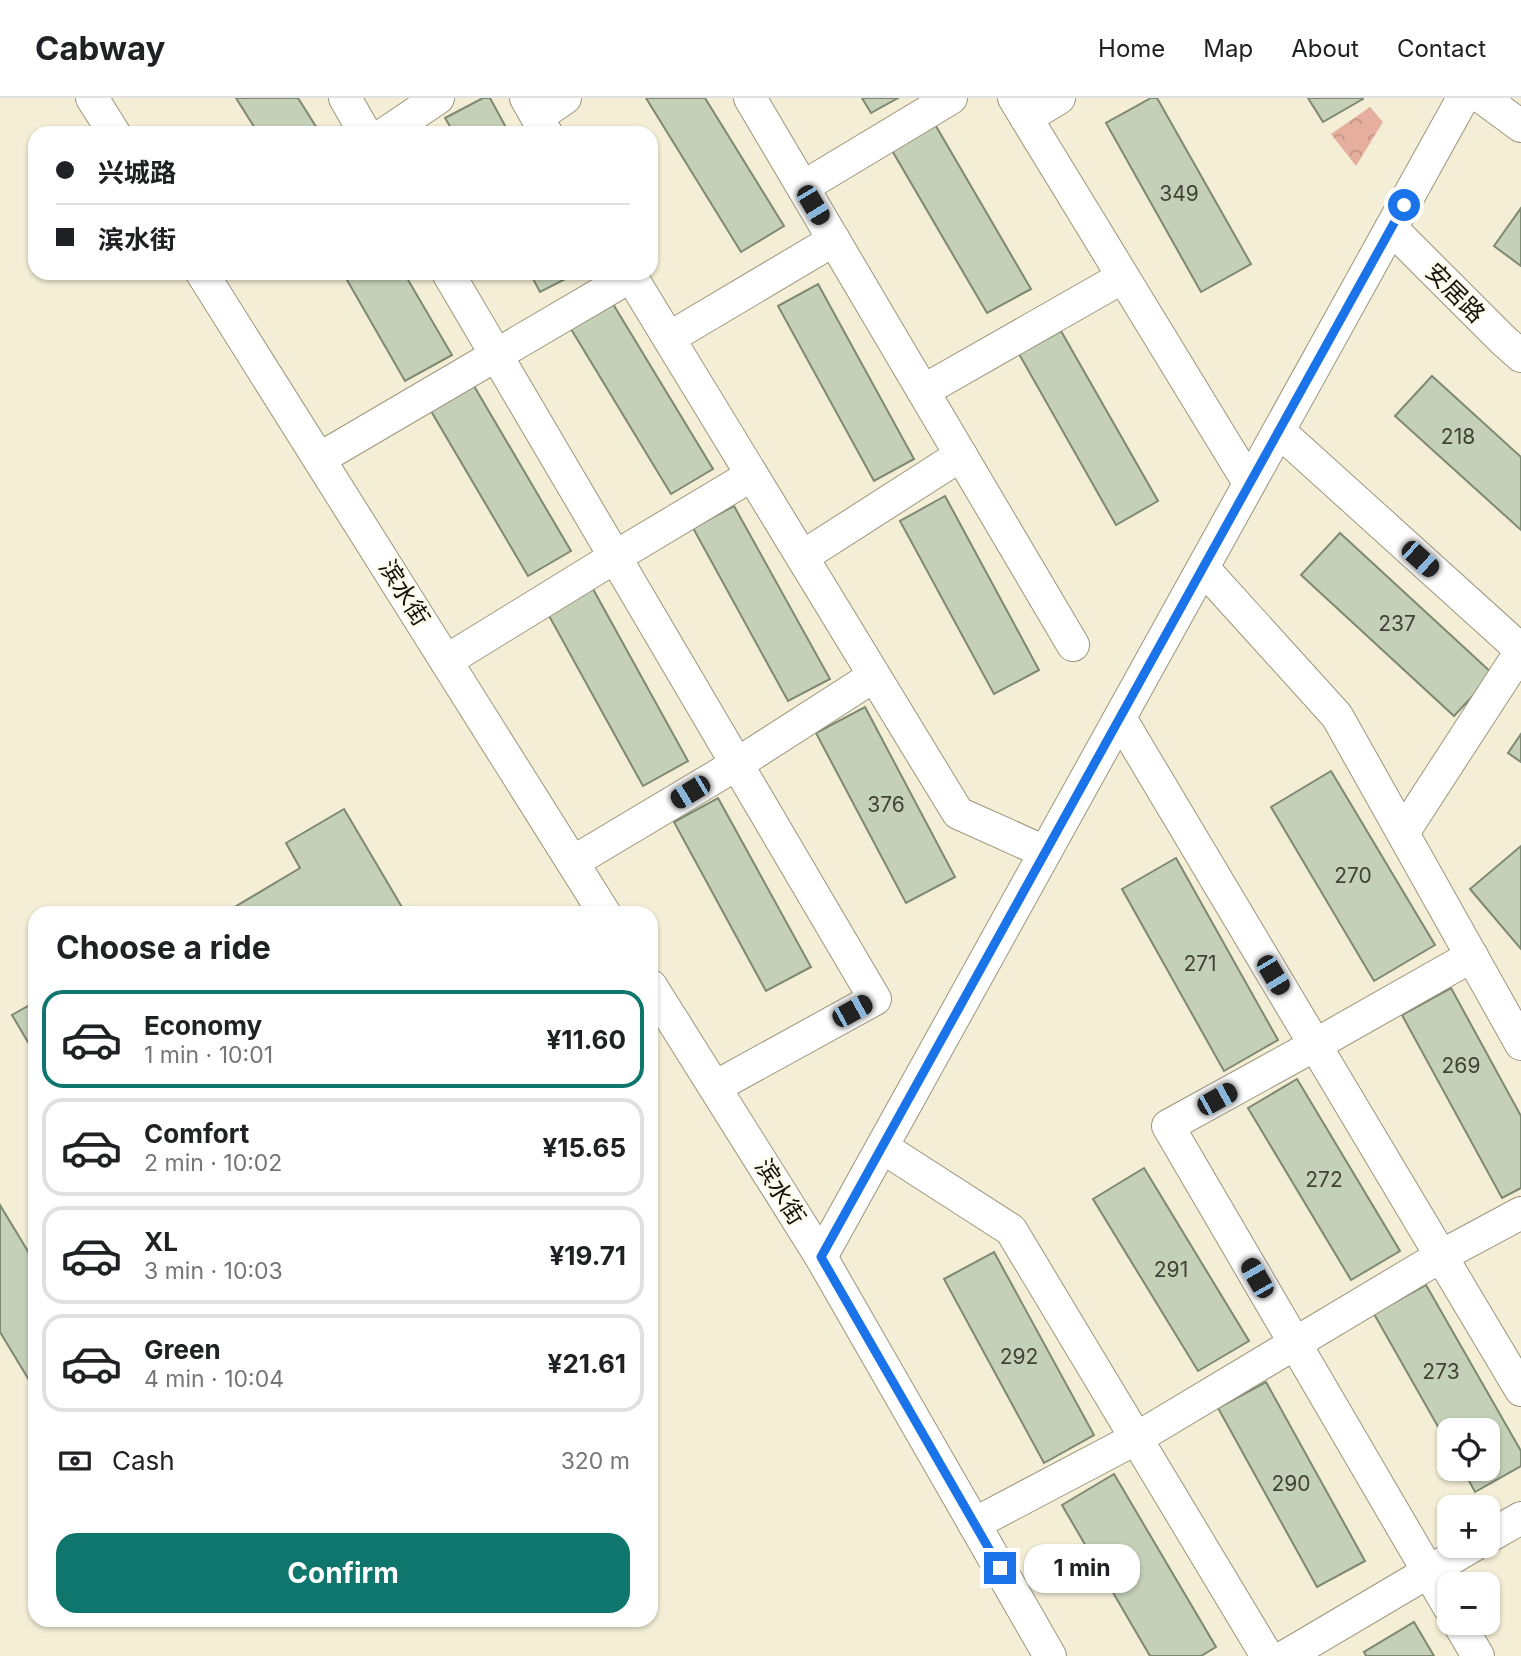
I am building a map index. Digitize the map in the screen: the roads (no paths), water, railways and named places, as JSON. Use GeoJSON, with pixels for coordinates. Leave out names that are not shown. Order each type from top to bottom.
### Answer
{"type":"FeatureCollection","features":[{"type":"Feature","properties":{"kind":"street"},"geometry":{"type":"LineString","coordinates":[[92,98],[110,126]]}},
{"type":"Feature","properties":{"kind":"street"},"geometry":{"type":"LineString","coordinates":[[345,98],[361,126]]}},
{"type":"Feature","properties":{"kind":"street"},"geometry":{"type":"LineString","coordinates":[[396,126],[438,98]]}},
{"type":"Feature","properties":{"kind":"street"},"geometry":{"type":"LineString","coordinates":[[536,116],[565,98]]}},
{"type":"Feature","properties":{"kind":"street"},"geometry":{"type":"LineString","coordinates":[[750,98],[1073,645]]}},
{"type":"Feature","properties":{"kind":"street"},"geometry":{"type":"LineString","coordinates":[[803,187],[951,98]]}},
{"type":"Feature","properties":{"kind":"street"},"geometry":{"type":"LineString","coordinates":[[1059,98],[1020,108],[1250,483]]}},
{"type":"Feature","properties":{"kind":"street"},"geometry":{"type":"LineString","coordinates":[[821,1257],[1463,98]]}},
{"type":"Feature","properties":{"kind":"street"},"geometry":{"type":"LineString","coordinates":[[1483,98],[1521,126]]}},
{"type":"Feature","properties":{"kind":"street","name":"安居路"},"geometry":{"type":"LineString","coordinates":[[1391,228],[1521,356]]}},
{"type":"Feature","properties":{"kind":"street"},"geometry":{"type":"LineString","coordinates":[[669,338],[834,240]]}},
{"type":"Feature","properties":{"kind":"street"},"geometry":{"type":"LineString","coordinates":[[923,391],[1123,277]]}},
{"type":"Feature","properties":{"kind":"street","name":"滨水街"},"geometry":{"type":"LineString","coordinates":[[206,280],[600,906]]}},
{"type":"Feature","properties":{"kind":"street"},"geometry":{"type":"LineString","coordinates":[[452,280],[875,999],[715,1087]]}},
{"type":"Feature","properties":{"kind":"street"},"geometry":{"type":"LineString","coordinates":[[319,459],[620,280]]}},
{"type":"Feature","properties":{"kind":"street"},"geometry":{"type":"LineString","coordinates":[[634,280],[958,813],[1045,852]]}},
{"type":"Feature","properties":{"kind":"street"},"geometry":{"type":"LineString","coordinates":[[1279,431],[1521,651],[1403,834]]}},
{"type":"Feature","properties":{"kind":"street"},"geometry":{"type":"LineString","coordinates":[[802,558],[961,455]]}},
{"type":"Feature","properties":{"kind":"street"},"geometry":{"type":"LineString","coordinates":[[446,661],[752,475]]}},
{"type":"Feature","properties":{"kind":"street"},"geometry":{"type":"LineString","coordinates":[[1202,568],[1337,716],[1521,1044]]}},
{"type":"Feature","properties":{"kind":"street"},"geometry":{"type":"LineString","coordinates":[[573,862],[737,764],[874,676]]}},
{"type":"Feature","properties":{"kind":"street"},"geometry":{"type":"LineString","coordinates":[[1120,718],[1521,1390]]}},
{"type":"Feature","properties":{"kind":"street"},"geometry":{"type":"LineString","coordinates":[[1437,1586],[1168,1126],[1472,956]]}},
{"type":"Feature","properties":{"kind":"street","name":"滨水街"},"geometry":{"type":"LineString","coordinates":[[658,997],[821,1257],[1050,1656]]}},
{"type":"Feature","properties":{"kind":"street"},"geometry":{"type":"LineString","coordinates":[[882,1147],[1011,1230],[1267,1656]]}},
{"type":"Feature","properties":{"kind":"street"},"geometry":{"type":"LineString","coordinates":[[974,1524],[1137,1438],[1441,1256],[1521,1213]]}},
{"type":"Feature","properties":{"kind":"street"},"geometry":{"type":"LineString","coordinates":[[1500,1531],[1521,1518]]}},
{"type":"Feature","properties":{"kind":"street"},"geometry":{"type":"LineString","coordinates":[[1286,1656],[1452,1558]]}},
{"type":"Feature","properties":{"kind":"street"},"geometry":{"type":"LineString","coordinates":[[1466,1635],[1478,1656]]}}]}
